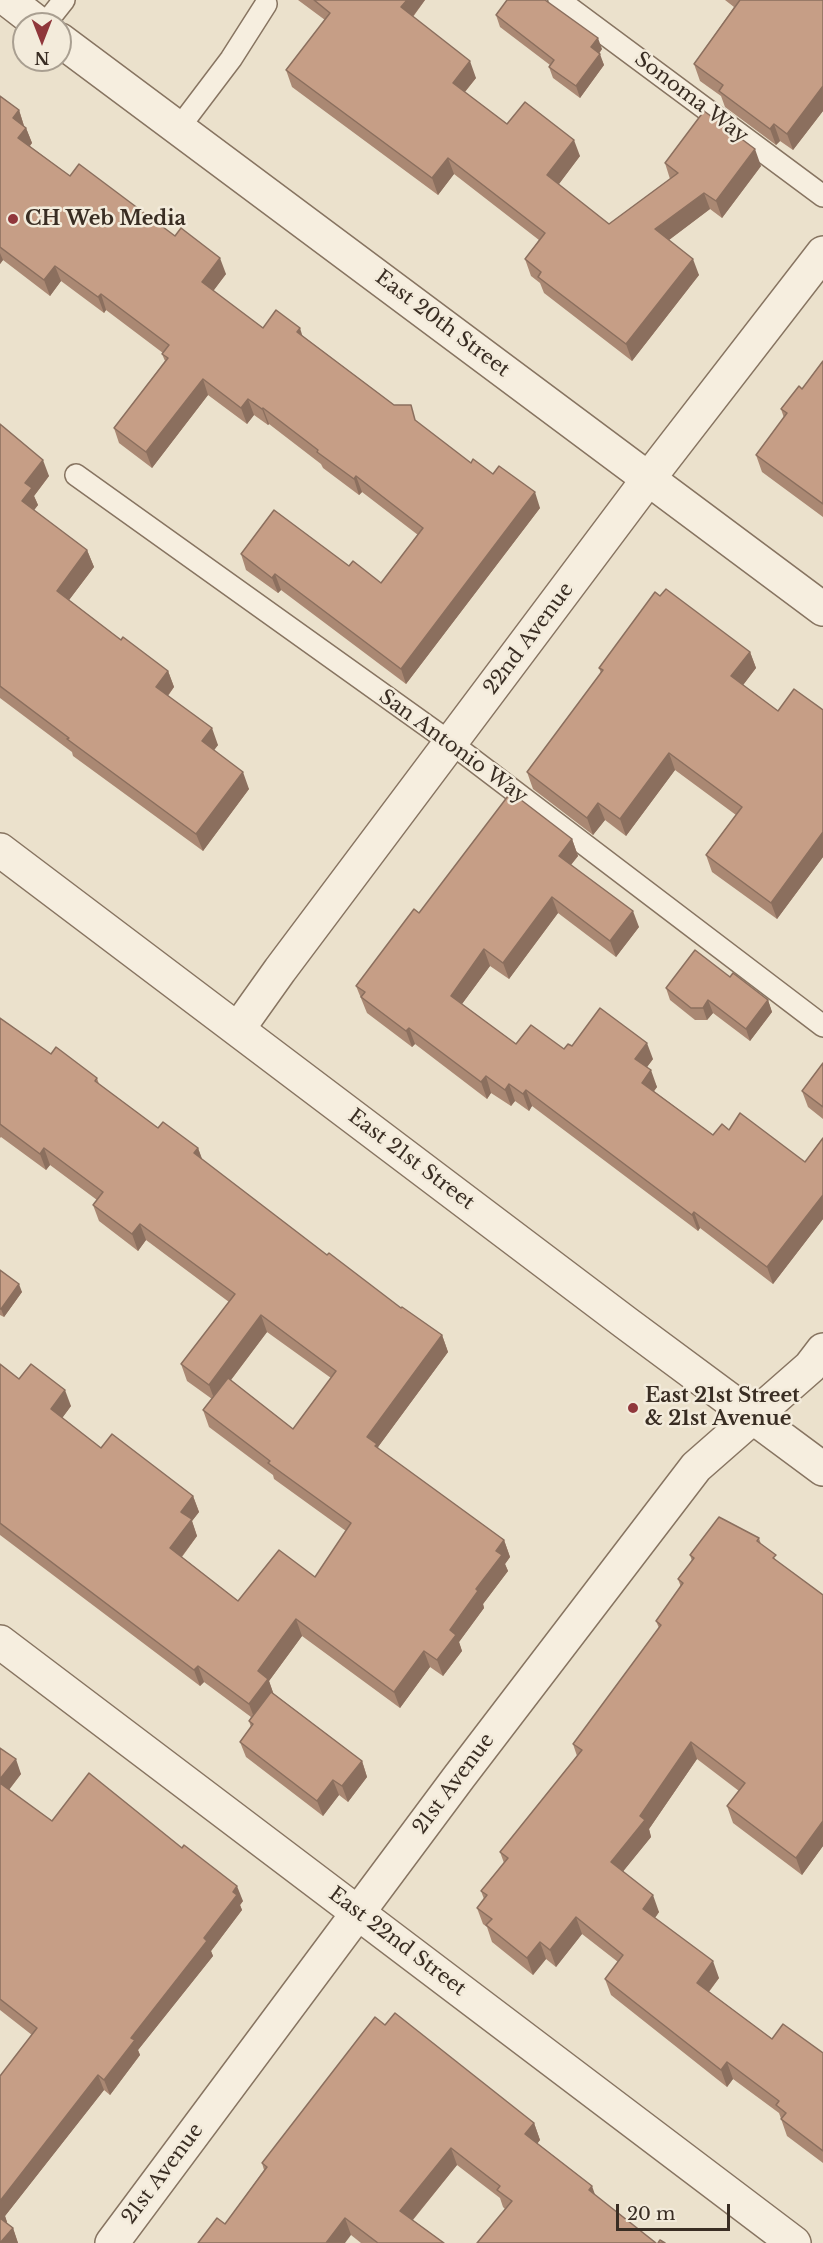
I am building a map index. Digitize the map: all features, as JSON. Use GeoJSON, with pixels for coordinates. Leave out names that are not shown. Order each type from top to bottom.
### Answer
{"type":"FeatureCollection","features":[{"type":"Feature","properties":{"kind":"street"},"geometry":{"type":"LineString","coordinates":[[8,0],[24,12]]}},
{"type":"Feature","properties":{"kind":"street","name":"East 20th Street"},"geometry":{"type":"LineString","coordinates":[[72,49],[823,609]]}},
{"type":"Feature","properties":{"kind":"street","name":"22nd Avenue"},"geometry":{"type":"LineString","coordinates":[[238,1029],[649,478],[823,253]]}},
{"type":"Feature","properties":{"kind":"street","name":"East 21st Street"},"geometry":{"type":"LineString","coordinates":[[0,850],[823,1469]]}},
{"type":"Feature","properties":{"kind":"street","name":"21st Avenue"},"geometry":{"type":"LineString","coordinates":[[112,2243],[459,1777],[696,1467],[810,1367],[823,1350]]}},
{"type":"Feature","properties":{"kind":"street","name":"East 22nd Street"},"geometry":{"type":"LineString","coordinates":[[0,1642],[794,2243]]}},
{"type":"Feature","properties":{"kind":"lane"},"geometry":{"type":"LineString","coordinates":[[54,12],[64,0]]}},
{"type":"Feature","properties":{"kind":"lane","name":"Sonoma Way"},"geometry":{"type":"LineString","coordinates":[[560,0],[823,196]]}},
{"type":"Feature","properties":{"kind":"lane"},"geometry":{"type":"LineString","coordinates":[[178,129],[231,59],[266,4]]}},
{"type":"Feature","properties":{"kind":"lane","name":"San Antonio Way"},"geometry":{"type":"LineString","coordinates":[[76,475],[451,743],[823,1026]]}},
{"type":"Feature","properties":{"kind":"building"},"geometry":{"type":"Polygon","coordinates":[[[314,0],[407,0],[401,7],[470,61],[453,83],[507,124],[525,102],[574,140],[547,175],[609,224],[678,173],[665,163],[704,111],[755,149],[716,201],[704,193],[655,229],[693,259],[626,344],[538,277],[541,272],[525,259],[545,233],[448,158],[432,178],[286,70],[330,13],[314,0]]]}},
{"type":"Feature","properties":{"kind":"building"},"geometry":{"type":"Polygon","coordinates":[[[507,0],[545,0],[598,38],[591,47],[600,54],[576,86],[549,67],[554,60],[496,15],[507,0]]]}},
{"type":"Feature","properties":{"kind":"building"},"geometry":{"type":"Polygon","coordinates":[[[740,0],[823,0],[823,86],[787,134],[774,124],[770,129],[719,91],[723,85],[694,64],[740,0]]]}},
{"type":"Feature","properties":{"kind":"building"},"geometry":{"type":"Polygon","coordinates":[[[0,96],[19,110],[13,118],[26,128],[18,138],[70,176],[79,164],[175,236],[181,228],[220,258],[202,282],[263,328],[276,310],[300,328],[297,332],[394,405],[411,405],[415,420],[471,463],[473,459],[493,474],[499,466],[535,492],[401,669],[275,574],[272,578],[241,554],[274,510],[349,566],[353,561],[381,583],[423,528],[356,476],[354,479],[317,452],[318,450],[263,408],[248,399],[241,408],[203,379],[146,452],[114,428],[168,358],[162,354],[169,345],[101,294],[98,297],[55,266],[44,280],[0,247],[0,96]]]}},
{"type":"Feature","properties":{"kind":"building"},"geometry":{"type":"Polygon","coordinates":[[[823,361],[823,504],[756,455],[787,413],[781,409],[799,386],[802,389],[823,361]]]}},
{"type":"Feature","properties":{"kind":"building"},"geometry":{"type":"Polygon","coordinates":[[[0,424],[43,460],[25,483],[32,488],[22,501],[87,550],[57,591],[121,640],[123,637],[168,671],[156,687],[212,728],[202,741],[243,772],[196,834],[67,739],[69,738],[0,686],[0,424]]]}},
{"type":"Feature","properties":{"kind":"building"},"geometry":{"type":"Polygon","coordinates":[[[666,589],[750,652],[731,676],[778,711],[794,689],[823,710],[823,832],[771,903],[706,855],[742,807],[669,753],[620,819],[598,803],[587,818],[527,772],[603,670],[599,668],[655,592],[660,596],[666,589]]]}},
{"type":"Feature","properties":{"kind":"building"},"geometry":{"type":"Polygon","coordinates":[[[512,793],[572,839],[559,856],[633,911],[610,941],[552,897],[503,963],[484,949],[451,996],[516,1044],[531,1025],[564,1049],[568,1044],[572,1046],[600,1008],[647,1043],[635,1059],[651,1070],[642,1083],[713,1135],[722,1124],[729,1130],[740,1113],[805,1162],[823,1138],[823,1195],[767,1267],[694,1212],[692,1215],[526,1090],[523,1094],[509,1084],[505,1090],[486,1076],[481,1082],[409,1028],[406,1031],[361,997],[365,992],[356,986],[414,909],[419,913],[512,793]]]}},
{"type":"Feature","properties":{"kind":"building"},"geometry":{"type":"Polygon","coordinates":[[[695,950],[730,977],[733,973],[768,1000],[746,1029],[708,1000],[703,1008],[691,1008],[666,988],[695,950]]]}},
{"type":"Feature","properties":{"kind":"building"},"geometry":{"type":"Polygon","coordinates":[[[0,1018],[51,1054],[56,1047],[97,1078],[95,1081],[158,1128],[163,1122],[198,1148],[194,1153],[327,1255],[329,1253],[401,1308],[442,1335],[367,1437],[377,1444],[375,1446],[504,1540],[496,1551],[502,1555],[476,1589],[478,1591],[450,1630],[456,1635],[437,1660],[424,1651],[394,1692],[296,1619],[258,1671],[268,1679],[249,1704],[198,1666],[194,1670],[0,1523],[0,1364],[19,1379],[31,1364],[65,1390],[51,1409],[101,1448],[112,1434],[193,1496],[181,1512],[192,1519],[170,1548],[238,1601],[279,1550],[315,1577],[351,1523],[268,1463],[270,1461],[203,1410],[228,1378],[293,1429],[336,1371],[261,1315],[209,1385],[181,1364],[235,1294],[140,1224],[132,1234],[93,1205],[103,1192],[44,1148],[40,1154],[0,1124],[0,1018]]]}},
{"type":"Feature","properties":{"kind":"building"},"geometry":{"type":"Polygon","coordinates":[[[823,1063],[823,1107],[802,1091],[823,1063]]]}},
{"type":"Feature","properties":{"kind":"building"},"geometry":{"type":"Polygon","coordinates":[[[0,1270],[19,1284],[1,1309],[0,1309],[0,1270]]]}},
{"type":"Feature","properties":{"kind":"building"},"geometry":{"type":"Polygon","coordinates":[[[719,1517],[759,1538],[757,1541],[776,1555],[773,1558],[823,1595],[823,1821],[796,1858],[727,1806],[745,1783],[691,1742],[640,1816],[645,1820],[611,1862],[653,1895],[643,1909],[713,1961],[697,1983],[772,2039],[783,2024],[823,2053],[823,2151],[781,2119],[786,2113],[776,2105],[779,2101],[727,2062],[721,2070],[605,1979],[623,1955],[576,1917],[550,1950],[540,1942],[527,1958],[486,1925],[492,1919],[477,1908],[487,1895],[481,1891],[508,1858],[500,1852],[582,1750],[573,1744],[661,1625],[656,1621],[683,1583],[678,1579],[694,1558],[690,1555],[719,1517]]]}},
{"type":"Feature","properties":{"kind":"building"},"geometry":{"type":"Polygon","coordinates":[[[271,1692],[362,1761],[342,1786],[333,1780],[317,1801],[240,1742],[253,1724],[249,1721],[271,1692]]]}},
{"type":"Feature","properties":{"kind":"building"},"geometry":{"type":"Polygon","coordinates":[[[0,1748],[16,1759],[0,1779],[0,1748]]]}},
{"type":"Feature","properties":{"kind":"building"},"geometry":{"type":"Polygon","coordinates":[[[89,1773],[182,1848],[184,1845],[237,1886],[233,1892],[237,1895],[204,1938],[207,1941],[131,2038],[135,2040],[104,2080],[98,2075],[0,2201],[0,2076],[37,2028],[0,1999],[0,1783],[52,1821],[89,1773]]]}},
{"type":"Feature","properties":{"kind":"building"},"geometry":{"type":"Polygon","coordinates":[[[395,2013],[534,2123],[525,2134],[592,2186],[589,2190],[656,2243],[477,2243],[512,2201],[497,2190],[500,2186],[451,2148],[400,2211],[444,2243],[378,2243],[345,2218],[326,2243],[198,2243],[217,2218],[225,2224],[267,2167],[262,2163],[375,2017],[385,2025],[395,2013]]]}},
{"type":"Feature","properties":{"kind":"building"},"geometry":{"type":"Polygon","coordinates":[[[0,2218],[13,2228],[0,2243],[0,2218]]]}},
{"type":"Feature","properties":{"kind":"place","name":"CH Web Media"},"geometry":{"type":"Point","coordinates":[13,219]}},
{"type":"Feature","properties":{"kind":"place","name":"East 21st Street & 21st Avenue"},"geometry":{"type":"Point","coordinates":[633,1408]}}]}
